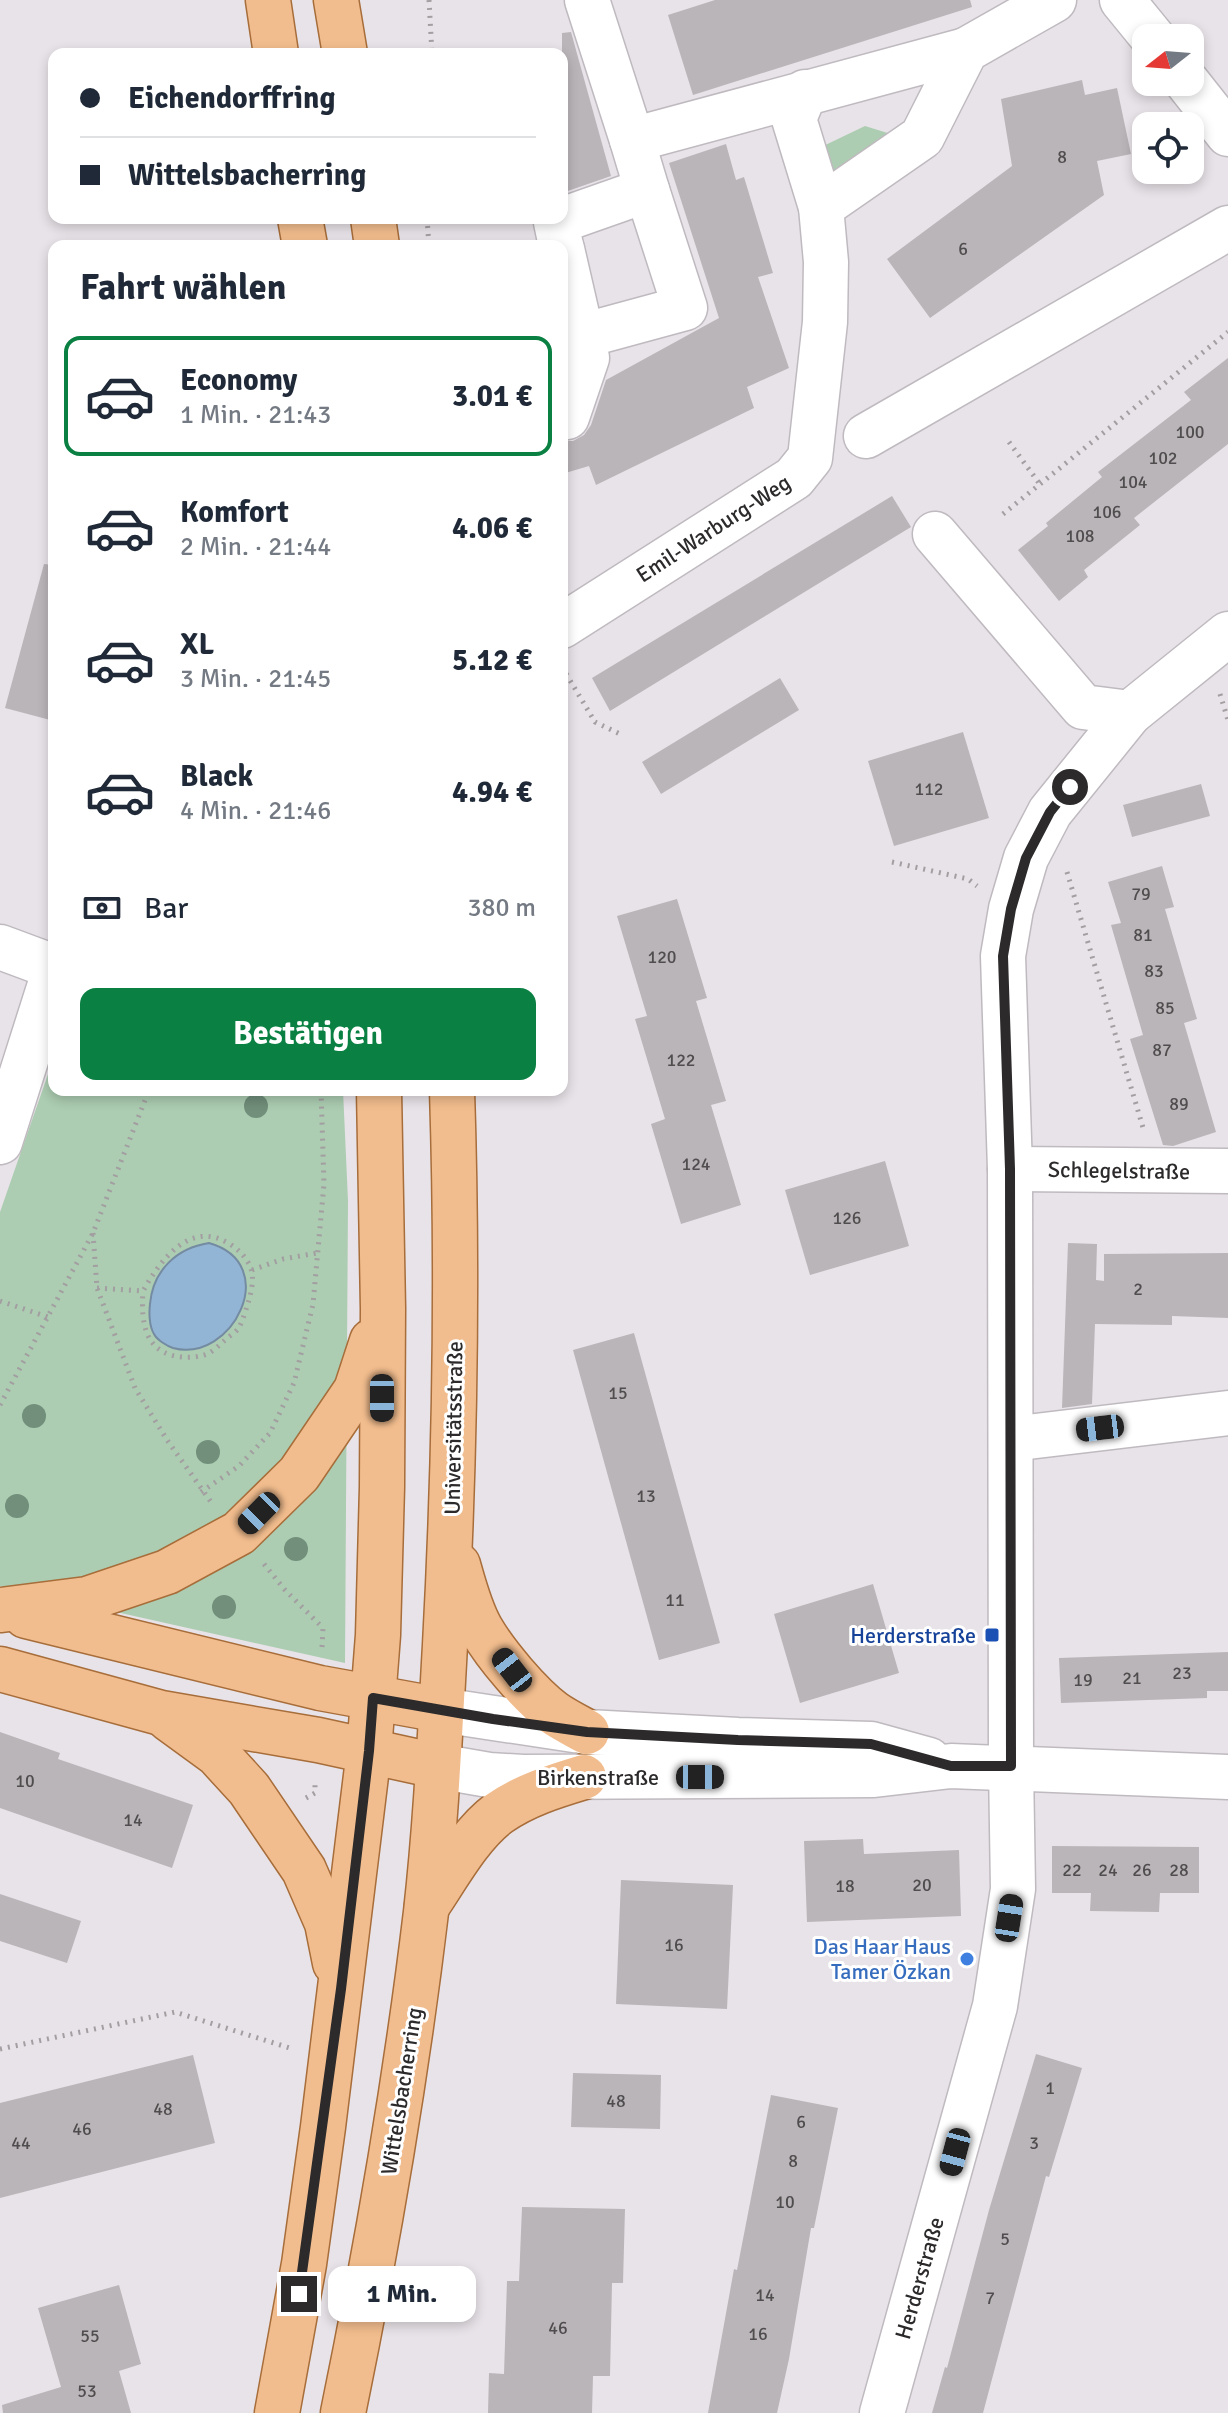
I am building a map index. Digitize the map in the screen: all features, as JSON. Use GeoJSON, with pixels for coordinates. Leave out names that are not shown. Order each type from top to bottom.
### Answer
{"type":"FeatureCollection","features":[{"type":"Feature","properties":{"kind":"main road"},"geometry":{"type":"LineString","coordinates":[[268,0],[275,48]]}},
{"type":"Feature","properties":{"kind":"main road"},"geometry":{"type":"LineString","coordinates":[[336,0],[344,48]]}},
{"type":"Feature","properties":{"kind":"main road"},"geometry":{"type":"LineString","coordinates":[[277,2413],[304,2264],[341,1989],[369,1751],[378,1635],[383,1309],[379,1096]]}},
{"type":"Feature","properties":{"kind":"main road","name":"Universitätsstraße"},"geometry":{"type":"LineString","coordinates":[[437,1766],[451,1535],[455,1306],[452,1096]]}},
{"type":"Feature","properties":{"kind":"main road"},"geometry":{"type":"LineString","coordinates":[[0,1610],[87,1599],[167,1572],[239,1533],[299,1474],[356,1390],[383,1309]]}},
{"type":"Feature","properties":{"kind":"main road"},"geometry":{"type":"LineString","coordinates":[[451,1535],[464,1587],[481,1629],[528,1690],[556,1714],[587,1732]]}},
{"type":"Feature","properties":{"kind":"main road"},"geometry":{"type":"LineString","coordinates":[[0,1610],[320,1688],[441,1710]]}},
{"type":"Feature","properties":{"kind":"main road"},"geometry":{"type":"LineString","coordinates":[[0,1669],[161,1713],[437,1766]]}},
{"type":"Feature","properties":{"kind":"main road"},"geometry":{"type":"LineString","coordinates":[[161,1713],[217,1754],[249,1789],[304,1870],[327,1923],[341,1989]]}},
{"type":"Feature","properties":{"kind":"main road","name":"Wittelsbacherring"},"geometry":{"type":"LineString","coordinates":[[343,2413],[390,2165],[426,1908],[437,1766]]}},
{"type":"Feature","properties":{"kind":"main road"},"geometry":{"type":"LineString","coordinates":[[426,1908],[468,1845],[497,1814],[542,1790],[584,1777]]}},
{"type":"Feature","properties":{"kind":"street"},"geometry":{"type":"LineString","coordinates":[[582,336],[685,308],[587,0]]}},
{"type":"Feature","properties":{"kind":"street"},"geometry":{"type":"LineString","coordinates":[[632,140],[966,50],[1054,0]]}},
{"type":"Feature","properties":{"kind":"street"},"geometry":{"type":"LineString","coordinates":[[1122,0],[1142,24]]}},
{"type":"Feature","properties":{"kind":"street"},"geometry":{"type":"LineString","coordinates":[[821,207],[922,137],[966,50]]}},
{"type":"Feature","properties":{"kind":"street","name":"Emil-Warburg-Weg"},"geometry":{"type":"LineString","coordinates":[[568,622],[794,478],[810,458],[825,322],[826,262],[821,207],[794,119],[805,92]]}},
{"type":"Feature","properties":{"kind":"street"},"geometry":{"type":"LineString","coordinates":[[1198,96],[1228,134]]}},
{"type":"Feature","properties":{"kind":"street"},"geometry":{"type":"LineString","coordinates":[[568,218],[647,190]]}},
{"type":"Feature","properties":{"kind":"street"},"geometry":{"type":"LineString","coordinates":[[866,436],[1228,228]]}},
{"type":"Feature","properties":{"kind":"street"},"geometry":{"type":"LineString","coordinates":[[568,274],[587,358],[568,414]]}},
{"type":"Feature","properties":{"kind":"street"},"geometry":{"type":"LineString","coordinates":[[935,534],[1083,707],[1130,713]]}},
{"type":"Feature","properties":{"kind":"street","name":"Herderstraße"},"geometry":{"type":"LineString","coordinates":[[882,2413],[995,2006],[1013,1889],[1010,1169],[1003,956],[1011,909],[1026,858],[1050,812],[1130,713],[1228,634]]}},
{"type":"Feature","properties":{"kind":"street"},"geometry":{"type":"LineString","coordinates":[[0,947],[48,967]]}},
{"type":"Feature","properties":{"kind":"street"},"geometry":{"type":"LineString","coordinates":[[0,1142],[48,989]]}},
{"type":"Feature","properties":{"kind":"street","name":"Schlegelstraße"},"geometry":{"type":"LineString","coordinates":[[1010,1169],[1228,1171]]}},
{"type":"Feature","properties":{"kind":"street"},"geometry":{"type":"LineString","coordinates":[[1011,1439],[1228,1413]]}},
{"type":"Feature","properties":{"kind":"street","name":"Birkenstraße"},"geometry":{"type":"LineString","coordinates":[[441,1710],[587,1732],[871,1744],[951,1766]]}},
{"type":"Feature","properties":{"kind":"street","name":"Birkenstraße"},"geometry":{"type":"LineString","coordinates":[[437,1766],[489,1775],[584,1777],[874,1775],[951,1766],[1011,1766],[1097,1773],[1228,1777]]}},
{"type":"Feature","properties":{"kind":"path"},"geometry":{"type":"LineString","coordinates":[[429,0],[432,48]]}},
{"type":"Feature","properties":{"kind":"path"},"geometry":{"type":"LineString","coordinates":[[1003,514],[1228,332]]}},
{"type":"Feature","properties":{"kind":"path"},"geometry":{"type":"LineString","coordinates":[[1009,442],[1039,483]]}},
{"type":"Feature","properties":{"kind":"path"},"geometry":{"type":"LineString","coordinates":[[568,677],[595,722],[620,734]]}},
{"type":"Feature","properties":{"kind":"path"},"geometry":{"type":"LineString","coordinates":[[892,862],[968,879],[1011,909]]}},
{"type":"Feature","properties":{"kind":"path"},"geometry":{"type":"LineString","coordinates":[[1067,872],[1155,1171]]}},
{"type":"Feature","properties":{"kind":"path"},"geometry":{"type":"LineString","coordinates":[[0,1405],[93,1233],[147,1096]]}},
{"type":"Feature","properties":{"kind":"path"},"geometry":{"type":"LineString","coordinates":[[93,1233],[97,1288],[135,1388],[201,1492],[239,1466],[270,1433],[294,1383],[313,1304],[324,1184],[321,1096]]}},
{"type":"Feature","properties":{"kind":"path"},"geometry":{"type":"LineString","coordinates":[[205,1236],[222,1239],[233,1246],[246,1257],[252,1270],[252,1286],[237,1330],[207,1354],[185,1358],[169,1355],[157,1348],[147,1335],[142,1312],[143,1291],[174,1247],[205,1236]]}},
{"type":"Feature","properties":{"kind":"path"},"geometry":{"type":"LineString","coordinates":[[252,1270],[283,1259],[317,1253]]}},
{"type":"Feature","properties":{"kind":"path"},"geometry":{"type":"LineString","coordinates":[[97,1288],[143,1291]]}},
{"type":"Feature","properties":{"kind":"path"},"geometry":{"type":"LineString","coordinates":[[0,1301],[48,1317]]}},
{"type":"Feature","properties":{"kind":"path"},"geometry":{"type":"LineString","coordinates":[[0,2049],[175,2012],[305,2053]]}},
{"type":"Feature","properties":{"kind":"green space"},"geometry":{"type":"Polygon","coordinates":[[[865,126],[894,135],[832,184],[817,149],[865,126]]]}},
{"type":"Feature","properties":{"kind":"green space"},"geometry":{"type":"Polygon","coordinates":[[[48,1074],[48,1096],[343,1096],[348,1201],[345,1663],[0,1586],[0,1212],[48,1074]]]}},
{"type":"Feature","properties":{"kind":"water"},"geometry":{"type":"Polygon","coordinates":[[[209,1243],[231,1254],[243,1271],[246,1290],[241,1309],[230,1327],[214,1341],[195,1349],[173,1348],[160,1341],[152,1331],[152,1292],[162,1271],[177,1256],[209,1243]]]}},
{"type":"Feature","properties":{"kind":"building"},"geometry":{"type":"Polygon","coordinates":[[[715,0],[970,0],[972,7],[693,95],[668,15],[715,0]]]}},
{"type":"Feature","properties":{"kind":"building"},"geometry":{"type":"Polygon","coordinates":[[[571,32],[611,176],[568,191],[568,48],[562,48],[562,33],[571,32]]]}},
{"type":"Feature","properties":{"kind":"building"},"geometry":{"type":"Polygon","coordinates":[[[1082,80],[1085,95],[1117,88],[1131,154],[1097,161],[1104,195],[930,318],[887,259],[1012,166],[1001,99],[1082,80]]]}},
{"type":"Feature","properties":{"kind":"building"},"geometry":{"type":"Polygon","coordinates":[[[726,144],[736,180],[744,177],[773,273],[758,277],[789,368],[747,387],[754,408],[596,485],[589,466],[568,472],[568,441],[584,435],[591,425],[606,380],[719,318],[669,163],[726,144]]]}},
{"type":"Feature","properties":{"kind":"building"},"geometry":{"type":"Polygon","coordinates":[[[1228,358],[1228,444],[1134,518],[1140,525],[1084,570],[1088,577],[1059,601],[1018,550],[1102,477],[1098,472],[1191,400],[1184,392],[1228,358]]]}},
{"type":"Feature","properties":{"kind":"building"},"geometry":{"type":"Polygon","coordinates":[[[892,496],[911,527],[610,711],[592,678],[892,496]]]}},
{"type":"Feature","properties":{"kind":"building"},"geometry":{"type":"Polygon","coordinates":[[[44,564],[48,564],[48,719],[5,708],[44,564]]]}},
{"type":"Feature","properties":{"kind":"building"},"geometry":{"type":"Polygon","coordinates":[[[780,678],[799,710],[661,794],[642,762],[780,678]]]}},
{"type":"Feature","properties":{"kind":"building"},"geometry":{"type":"Polygon","coordinates":[[[963,732],[989,818],[894,846],[868,761],[963,732]]]}},
{"type":"Feature","properties":{"kind":"building"},"geometry":{"type":"Polygon","coordinates":[[[1201,784],[1210,816],[1132,837],[1123,805],[1201,784]]]}},
{"type":"Feature","properties":{"kind":"building"},"geometry":{"type":"Polygon","coordinates":[[[1162,866],[1174,907],[1165,909],[1197,1019],[1184,1023],[1216,1132],[1173,1146],[1163,1145],[1130,1039],[1143,1035],[1111,925],[1121,923],[1108,882],[1162,866]]]}},
{"type":"Feature","properties":{"kind":"building"},"geometry":{"type":"Polygon","coordinates":[[[677,899],[707,998],[696,1001],[726,1101],[711,1105],[741,1205],[681,1224],[651,1124],[665,1119],[635,1019],[647,1016],[617,916],[677,899]]]}},
{"type":"Feature","properties":{"kind":"building"},"geometry":{"type":"Polygon","coordinates":[[[885,1161],[909,1246],[810,1275],[785,1190],[885,1161]]]}},
{"type":"Feature","properties":{"kind":"building"},"geometry":{"type":"Polygon","coordinates":[[[1068,1243],[1097,1244],[1096,1280],[1104,1281],[1104,1254],[1228,1253],[1228,1318],[1172,1316],[1172,1325],[1095,1324],[1092,1404],[1062,1408],[1068,1243]]]}},
{"type":"Feature","properties":{"kind":"building"},"geometry":{"type":"Polygon","coordinates":[[[634,1333],[720,1643],[659,1660],[573,1350],[634,1333]]]}},
{"type":"Feature","properties":{"kind":"building"},"geometry":{"type":"Polygon","coordinates":[[[873,1584],[899,1673],[800,1703],[774,1614],[873,1584]]]}},
{"type":"Feature","properties":{"kind":"building"},"geometry":{"type":"Polygon","coordinates":[[[1228,1652],[1228,1691],[1207,1691],[1207,1698],[1061,1703],[1059,1658],[1228,1652]]]}},
{"type":"Feature","properties":{"kind":"building"},"geometry":{"type":"Polygon","coordinates":[[[0,1732],[60,1753],[58,1759],[193,1805],[172,1868],[0,1808],[0,1732]]]}},
{"type":"Feature","properties":{"kind":"building"},"geometry":{"type":"Polygon","coordinates":[[[863,1839],[864,1854],[959,1850],[961,1916],[807,1922],[804,1841],[863,1839]]]}},
{"type":"Feature","properties":{"kind":"building"},"geometry":{"type":"Polygon","coordinates":[[[1052,1846],[1199,1847],[1199,1893],[1160,1893],[1159,1912],[1090,1911],[1091,1893],[1052,1893],[1052,1846]]]}},
{"type":"Feature","properties":{"kind":"building"},"geometry":{"type":"Polygon","coordinates":[[[621,1880],[733,1885],[727,2009],[616,2004],[621,1880]]]}},
{"type":"Feature","properties":{"kind":"building"},"geometry":{"type":"Polygon","coordinates":[[[0,1894],[81,1921],[67,1963],[0,1941],[0,1894]]]}},
{"type":"Feature","properties":{"kind":"building"},"geometry":{"type":"Polygon","coordinates":[[[1036,2054],[1082,2068],[1049,2177],[1046,2176],[983,2413],[932,2413],[947,2368],[989,2210],[1036,2054]]]}},
{"type":"Feature","properties":{"kind":"building"},"geometry":{"type":"Polygon","coordinates":[[[193,2055],[215,2143],[0,2198],[0,2103],[193,2055]]]}},
{"type":"Feature","properties":{"kind":"building"},"geometry":{"type":"Polygon","coordinates":[[[573,2073],[661,2075],[660,2129],[571,2127],[573,2073]]]}},
{"type":"Feature","properties":{"kind":"building"},"geometry":{"type":"Polygon","coordinates":[[[771,2095],[838,2108],[814,2228],[811,2228],[789,2359],[777,2413],[708,2413],[734,2269],[737,2270],[771,2095]]]}},
{"type":"Feature","properties":{"kind":"building"},"geometry":{"type":"Polygon","coordinates":[[[522,2207],[625,2209],[623,2283],[612,2283],[610,2376],[593,2376],[592,2413],[488,2413],[489,2373],[504,2374],[507,2281],[519,2281],[522,2207]]]}},
{"type":"Feature","properties":{"kind":"building"},"geometry":{"type":"Polygon","coordinates":[[[119,2285],[141,2364],[119,2371],[131,2413],[3,2413],[2,2405],[61,2387],[38,2308],[119,2285]]]}},
{"type":"Feature","properties":{"kind":"place","name":"Herderstraße"},"geometry":{"type":"Point","coordinates":[992,1635]}},
{"type":"Feature","properties":{"kind":"place","name":"Das Haar Haus Tamer Özkan"},"geometry":{"type":"Point","coordinates":[967,1959]}},
{"type":"Feature","properties":{"kind":"route"},"geometry":{"type":"LineString","coordinates":[[299,2294],[341,1989],[373,1698],[587,1732],[871,1744],[951,1766],[1011,1766],[1010,1169],[1003,956],[1011,909],[1026,858],[1050,812],[1070,787]]}}]}
